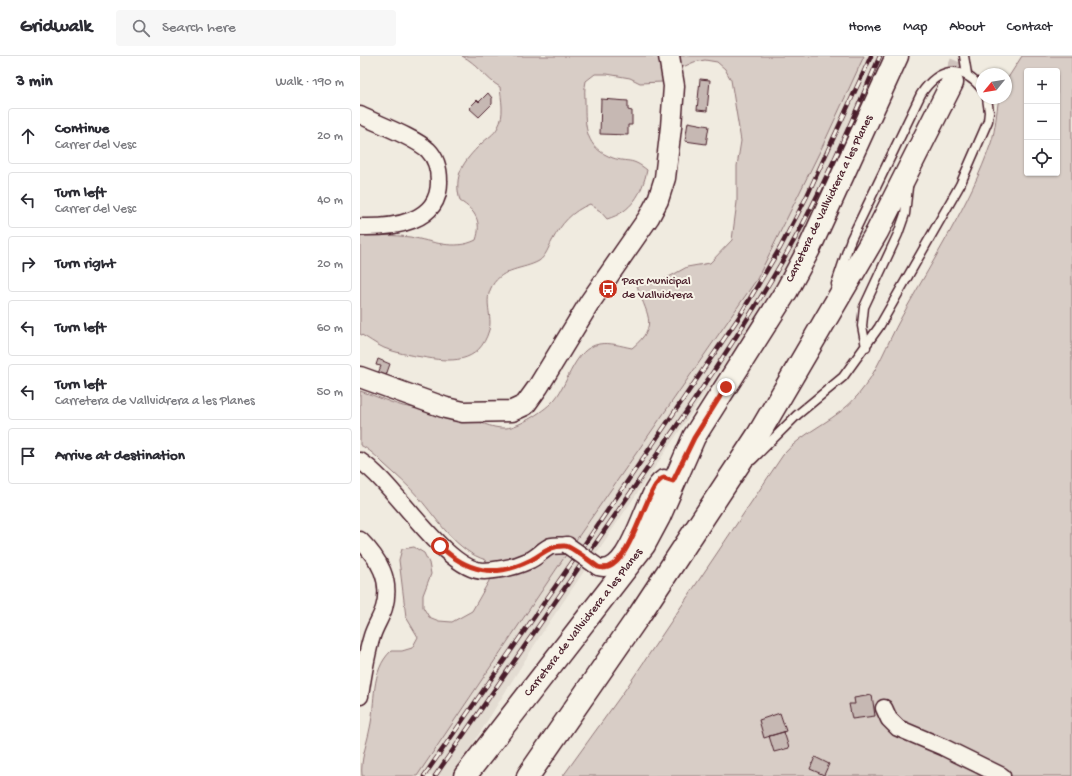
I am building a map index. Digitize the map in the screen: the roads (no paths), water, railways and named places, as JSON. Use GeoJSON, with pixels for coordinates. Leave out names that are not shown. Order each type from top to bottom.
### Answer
{"type":"FeatureCollection","features":[{"type":"Feature","properties":{"kind":"main road","name":"Carretera de Vallvidrera a les Planes"},"geometry":{"type":"LineString","coordinates":[[466,776],[634,560],[659,517],[673,481],[694,438],[787,290],[809,249],[897,56]]}},
{"type":"Feature","properties":{"kind":"main road"},"geometry":{"type":"LineString","coordinates":[[528,776],[638,617],[727,484],[823,326],[877,232],[959,78]]}},
{"type":"Feature","properties":{"kind":"street"},"geometry":{"type":"LineString","coordinates":[[360,377],[446,408],[463,412],[512,412],[525,405],[538,388],[590,302],[649,217],[658,200],[665,178],[671,127],[674,86],[669,56]]}},
{"type":"Feature","properties":{"kind":"street"},"geometry":{"type":"LineString","coordinates":[[360,115],[427,150],[437,165],[439,184],[434,201],[424,215],[416,220],[392,225],[360,227]]}},
{"type":"Feature","properties":{"kind":"street"},"geometry":{"type":"LineString","coordinates":[[360,461],[387,485],[445,550],[459,562],[482,571],[504,569],[529,561],[551,546],[567,546],[598,567],[602,568],[609,566],[626,548],[636,533],[651,494],[658,481],[664,478],[673,481]]}},
{"type":"Feature","properties":{"kind":"street"},"geometry":{"type":"LineString","coordinates":[[360,540],[381,566],[386,587],[384,609],[370,644],[360,696]]}},
{"type":"Feature","properties":{"kind":"street"},"geometry":{"type":"LineString","coordinates":[[884,708],[889,719],[898,728],[943,747],[1002,776]]}},
{"type":"Feature","properties":{"kind":"lane"},"geometry":{"type":"LineString","coordinates":[[959,78],[964,56]]}},
{"type":"Feature","properties":{"kind":"lane"},"geometry":{"type":"LineString","coordinates":[[823,326],[850,239],[921,94],[928,84],[938,76],[954,72],[959,78],[976,86]]}},
{"type":"Feature","properties":{"kind":"lane"},"geometry":{"type":"LineString","coordinates":[[727,484],[797,415],[843,377],[866,347],[879,327],[960,185],[988,121],[988,104]]}},
{"type":"Feature","properties":{"kind":"lane"},"geometry":{"type":"LineString","coordinates":[[866,347],[862,326],[864,307],[898,234],[905,214],[910,168]]}},
{"type":"Feature","properties":{"kind":"tunnel"},"geometry":{"type":"LineString","coordinates":[[952,83],[964,56]]}},
{"type":"Feature","properties":{"kind":"railway"},"geometry":{"type":"LineString","coordinates":[[580,551],[739,317],[780,248],[806,198],[871,56]]}},
{"type":"Feature","properties":{"kind":"railway"},"geometry":{"type":"LineString","coordinates":[[587,556],[715,369],[740,331],[787,253],[825,180],[880,56]]}},
{"type":"Feature","properties":{"kind":"railway"},"geometry":{"type":"LineString","coordinates":[[424,776],[575,558]]}},
{"type":"Feature","properties":{"kind":"railway"},"geometry":{"type":"LineString","coordinates":[[435,776],[582,563]]}},
{"type":"Feature","properties":{"kind":"place","name":"Parc Municipal de Vallvidrera"},"geometry":{"type":"Point","coordinates":[608,289]}}]}
